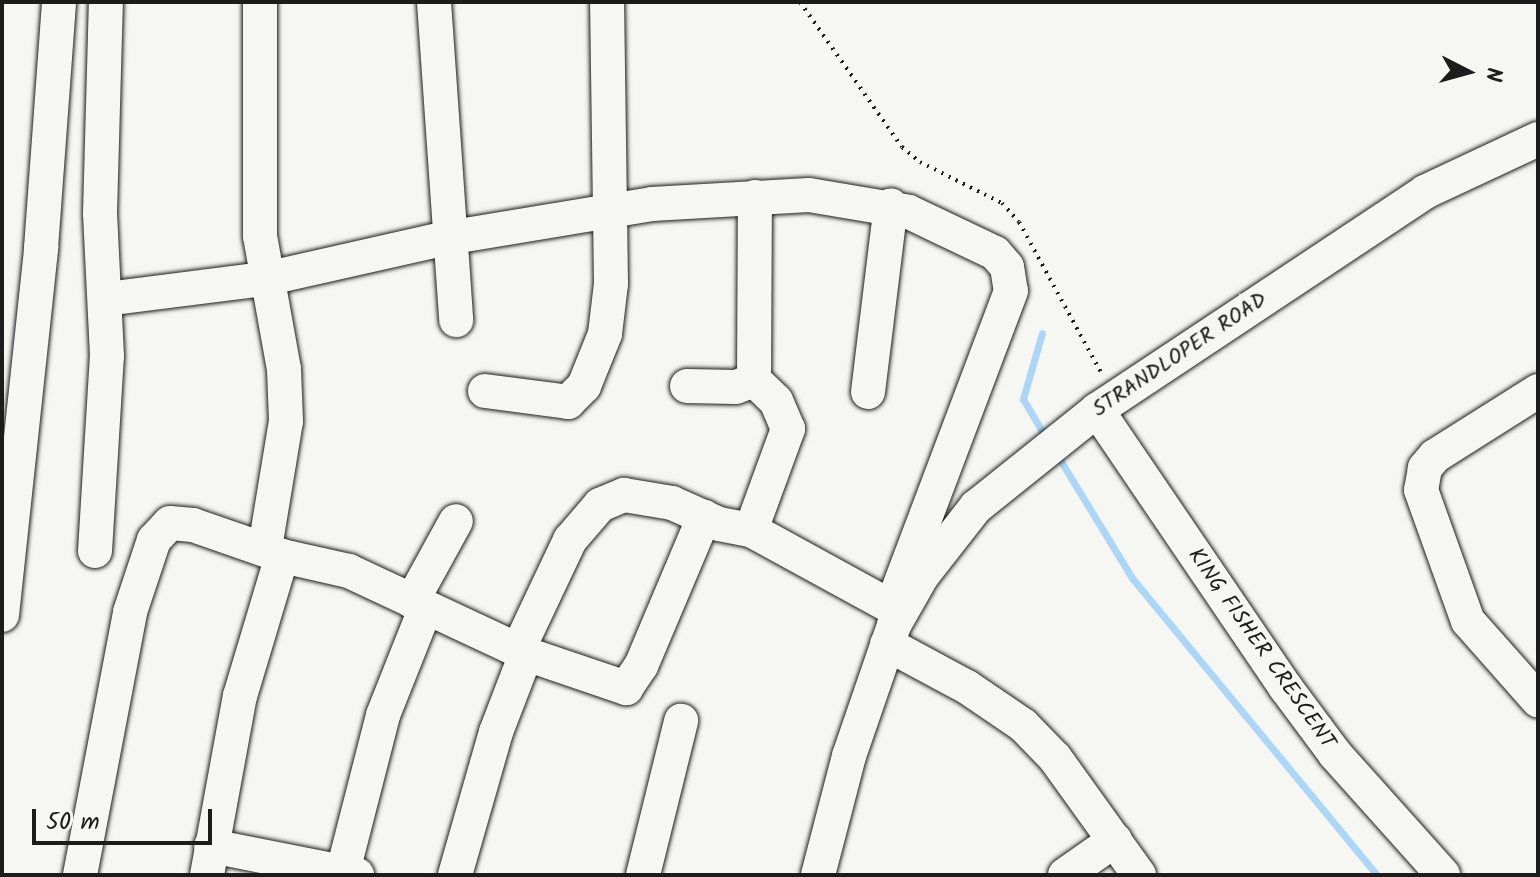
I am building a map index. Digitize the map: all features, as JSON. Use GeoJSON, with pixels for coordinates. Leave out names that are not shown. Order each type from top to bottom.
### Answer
{"type":"FeatureCollection","features":[{"type":"Feature","properties":{"kind":"street"},"geometry":{"type":"LineString","coordinates":[[2,615],[12,420],[59,2]]}},
{"type":"Feature","properties":{"kind":"street"},"geometry":{"type":"LineString","coordinates":[[95,551],[105,425],[106,299],[100,143],[106,2]]}},
{"type":"Feature","properties":{"kind":"street"},"geometry":{"type":"LineString","coordinates":[[260,2],[258,187],[265,279],[277,318],[286,421],[273,552],[240,696],[209,860],[347,874],[383,715],[419,604],[456,521]]}},
{"type":"Feature","properties":{"kind":"street"},"geometry":{"type":"LineString","coordinates":[[434,2],[447,238],[456,320]]}},
{"type":"Feature","properties":{"kind":"street"},"geometry":{"type":"LineString","coordinates":[[485,391],[558,403],[577,396],[599,352],[610,310],[607,2]]}},
{"type":"Feature","properties":{"kind":"street","name":"STRANDLOPER ROAD"},"geometry":{"type":"LineString","coordinates":[[818,875],[849,756],[896,609],[976,507],[1106,403],[1425,192],[1538,139]]}},
{"type":"Feature","properties":{"kind":"street"},"geometry":{"type":"LineString","coordinates":[[106,299],[265,279],[447,238],[609,211],[809,195],[891,205],[995,253],[1011,279],[1004,315],[956,424],[896,609],[751,530],[704,517],[672,503],[635,495],[610,498],[600,505],[570,540],[522,652],[455,875]]}},
{"type":"Feature","properties":{"kind":"street"},"geometry":{"type":"LineString","coordinates":[[751,530],[788,429],[776,401],[754,380],[755,197]]}},
{"type":"Feature","properties":{"kind":"street"},"geometry":{"type":"LineString","coordinates":[[868,392],[891,205]]}},
{"type":"Feature","properties":{"kind":"street"},"geometry":{"type":"LineString","coordinates":[[687,386],[736,387],[754,380]]}},
{"type":"Feature","properties":{"kind":"street"},"geometry":{"type":"LineString","coordinates":[[1538,391],[1435,456],[1425,468],[1421,490],[1468,621],[1538,700]]}},
{"type":"Feature","properties":{"kind":"street","name":"KING FISHER CRESCENT"},"geometry":{"type":"LineString","coordinates":[[1106,403],[1286,688],[1335,754],[1443,875]]}},
{"type":"Feature","properties":{"kind":"street"},"geometry":{"type":"LineString","coordinates":[[80,875],[105,765],[122,645],[154,540],[170,523],[180,523],[273,552],[349,571],[522,652],[626,688],[641,666],[704,517]]}},
{"type":"Feature","properties":{"kind":"street"},"geometry":{"type":"LineString","coordinates":[[887,644],[967,687],[1023,725],[1115,840],[1139,875]]}},
{"type":"Feature","properties":{"kind":"street"},"geometry":{"type":"LineString","coordinates":[[643,875],[681,721]]}},
{"type":"Feature","properties":{"kind":"street"},"geometry":{"type":"LineString","coordinates":[[1065,875],[1115,840]]}},
{"type":"Feature","properties":{"kind":"path"},"geometry":{"type":"LineString","coordinates":[[800,2],[902,147],[920,162],[1002,203],[1019,222],[1106,403]]}},
{"type":"Feature","properties":{"kind":"waterway"},"geometry":{"type":"LineString","coordinates":[[1042,333],[1023,399],[1046,438]]}},
{"type":"Feature","properties":{"kind":"waterway"},"geometry":{"type":"LineString","coordinates":[[1057,455],[1132,578],[1377,875]]}}]}
